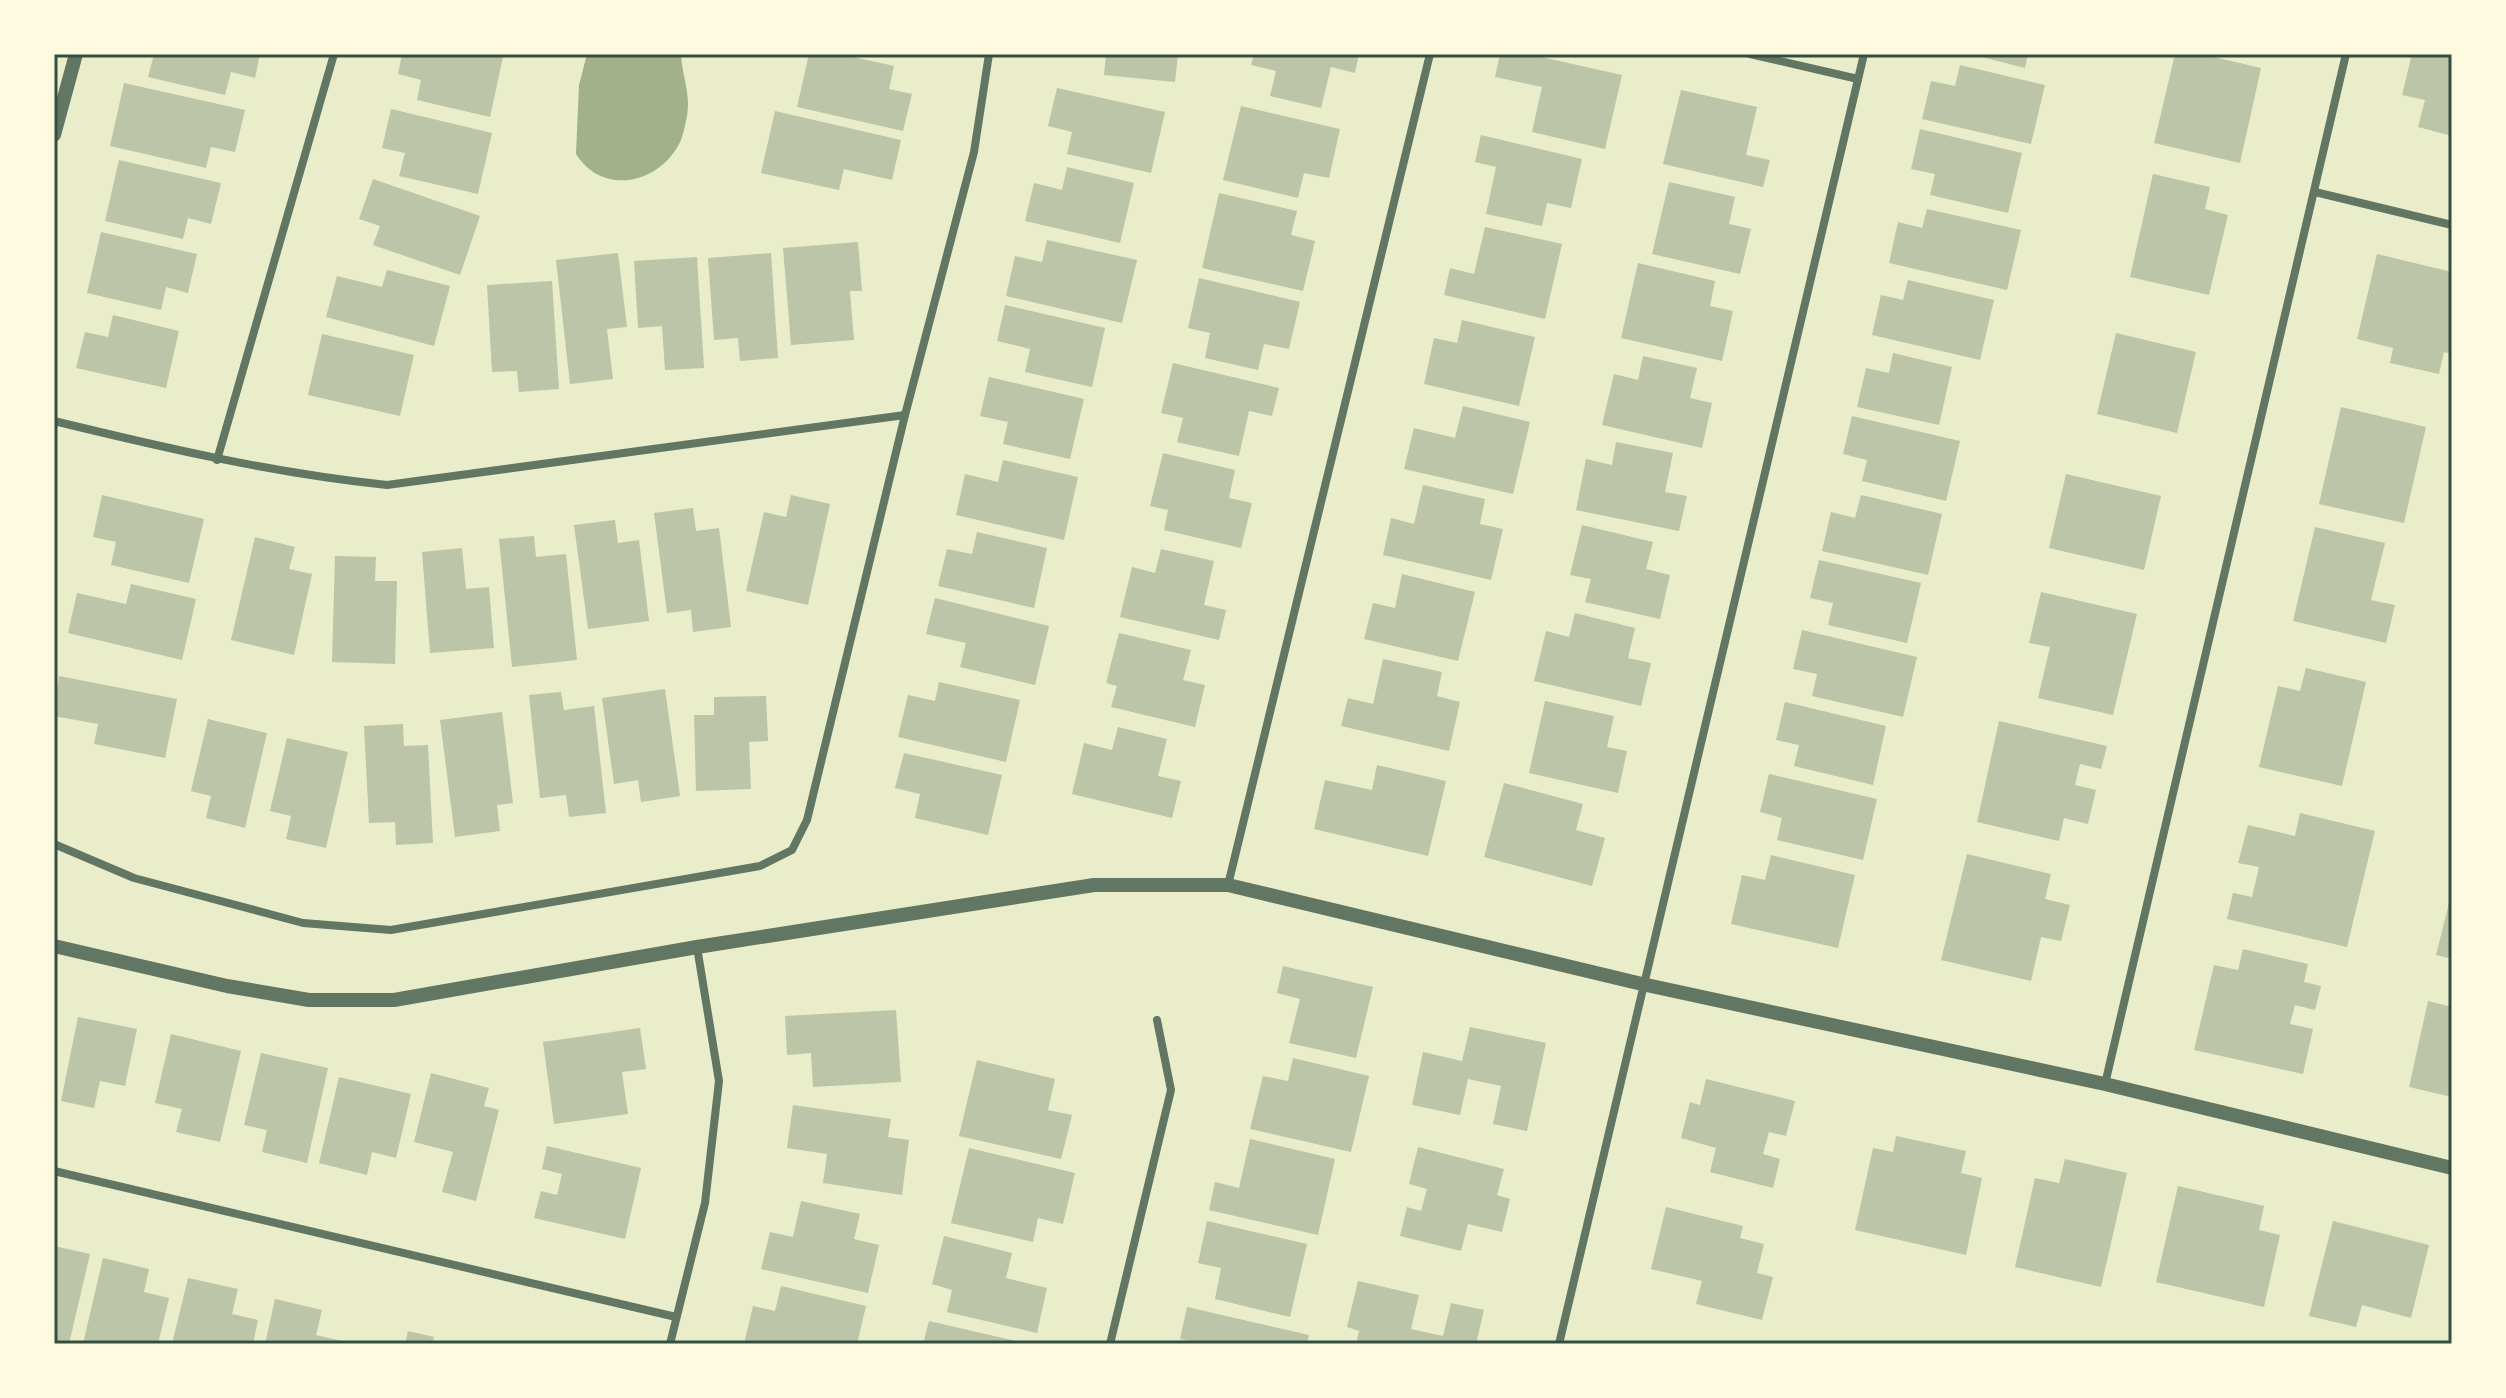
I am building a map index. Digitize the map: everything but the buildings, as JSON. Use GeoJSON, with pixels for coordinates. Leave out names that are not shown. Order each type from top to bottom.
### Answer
{"type":"FeatureCollection","features":[{"type":"Feature","properties":{"kind":"street"},"geometry":{"type":"LineString","coordinates":[[54,135],[76,54]]}},
{"type":"Feature","properties":{"kind":"street"},"geometry":{"type":"LineString","coordinates":[[217,460],[334,54]]}},
{"type":"Feature","properties":{"kind":"street"},"geometry":{"type":"LineString","coordinates":[[54,844],[134,878],[303,923],[391,930],[760,866],[792,850],[807,820],[905,415],[974,152],[989,54]]}},
{"type":"Feature","properties":{"kind":"street"},"geometry":{"type":"LineString","coordinates":[[1228,885],[1430,54]]}},
{"type":"Feature","properties":{"kind":"street"},"geometry":{"type":"LineString","coordinates":[[1750,54],[1858,79]]}},
{"type":"Feature","properties":{"kind":"street"},"geometry":{"type":"LineString","coordinates":[[1559,1344],[1864,54]]}},
{"type":"Feature","properties":{"kind":"street"},"geometry":{"type":"LineString","coordinates":[[2105,1084],[2346,54]]}},
{"type":"Feature","properties":{"kind":"street"},"geometry":{"type":"LineString","coordinates":[[2315,192],[2452,225]]}},
{"type":"Feature","properties":{"kind":"street"},"geometry":{"type":"LineString","coordinates":[[54,421],[217,460],[305,477],[387,485],[905,415]]}},
{"type":"Feature","properties":{"kind":"street"},"geometry":{"type":"LineString","coordinates":[[54,946],[227,986],[309,1000],[380,1000],[1094,885],[1228,885],[1642,984],[2105,1084],[2452,1168]]}},
{"type":"Feature","properties":{"kind":"street"},"geometry":{"type":"LineString","coordinates":[[670,1344],[705,1203],[719,1081],[697,947]]}},
{"type":"Feature","properties":{"kind":"street"},"geometry":{"type":"LineString","coordinates":[[1110,1344],[1171,1090],[1157,1020]]}},
{"type":"Feature","properties":{"kind":"street"},"geometry":{"type":"LineString","coordinates":[[54,1171],[676,1317]]}},
{"type":"Feature","properties":{"kind":"shaded area"},"geometry":{"type":"Polygon","coordinates":[[[587,54],[681,54],[688,100],[685,127],[678,146],[656,170],[642,177],[613,180],[587,167],[576,154],[579,85],[587,54]]]}}]}
